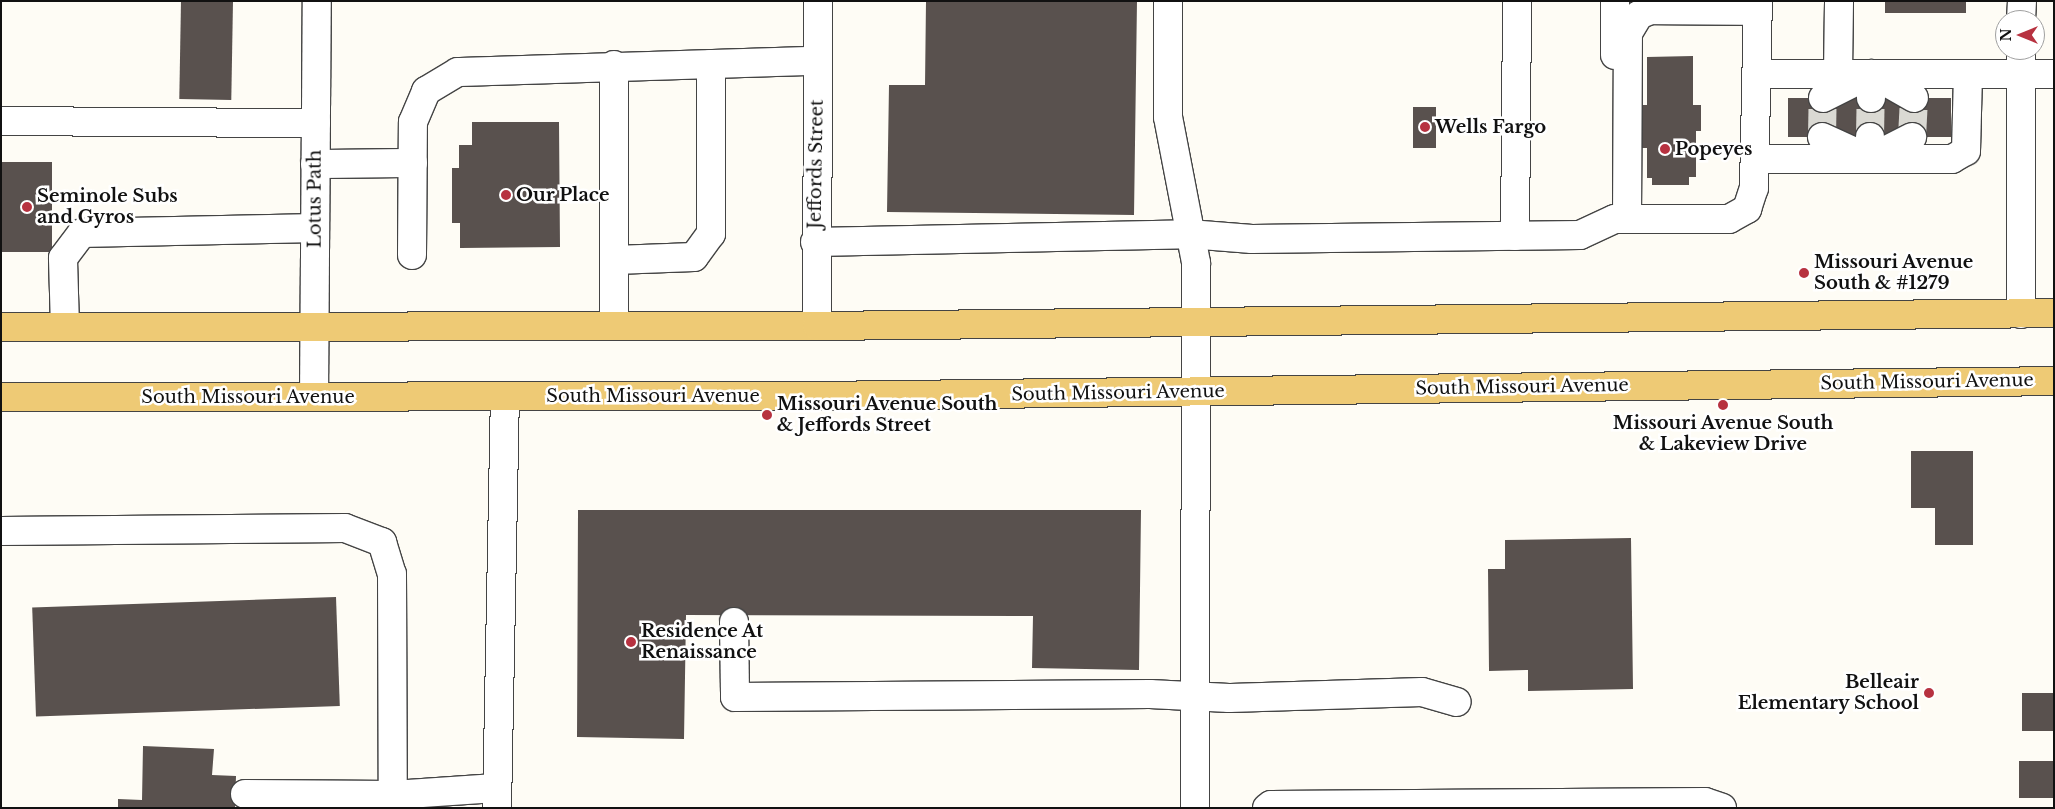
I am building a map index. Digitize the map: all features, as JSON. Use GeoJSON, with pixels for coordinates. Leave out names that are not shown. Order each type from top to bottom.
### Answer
{"type":"FeatureCollection","features":[{"type":"Feature","properties":{"kind":"main road"},"geometry":{"type":"LineString","coordinates":[[1,327],[817,326],[2054,313]]}},
{"type":"Feature","properties":{"kind":"main road","name":"South Missouri Avenue"},"geometry":{"type":"LineString","coordinates":[[1,398],[505,397],[1196,392],[2054,381]]}},
{"type":"Feature","properties":{"kind":"street","name":"Lotus Path"},"geometry":{"type":"LineString","coordinates":[[314,397],[317,1]]}},
{"type":"Feature","properties":{"kind":"street","name":"Jeffords Street"},"geometry":{"type":"LineString","coordinates":[[817,326],[818,1]]}},
{"type":"Feature","properties":{"kind":"street"},"geometry":{"type":"LineString","coordinates":[[1168,1],[1168,116],[1189,234],[1196,262],[1195,808]]}},
{"type":"Feature","properties":{"kind":"street"},"geometry":{"type":"LineString","coordinates":[[1515,236],[1517,1]]}},
{"type":"Feature","properties":{"kind":"street"},"geometry":{"type":"LineString","coordinates":[[1616,1],[1621,219]]}},
{"type":"Feature","properties":{"kind":"street"},"geometry":{"type":"LineString","coordinates":[[1838,1],[1838,74]]}},
{"type":"Feature","properties":{"kind":"street"},"geometry":{"type":"LineString","coordinates":[[816,242],[1189,234],[1252,240],[1515,236],[1580,234],[1621,219],[1729,219],[1747,209],[1754,188],[1758,6],[1650,10],[1639,15],[1628,33],[1621,219]]}},
{"type":"Feature","properties":{"kind":"street"},"geometry":{"type":"LineString","coordinates":[[412,255],[414,122],[426,91],[458,72],[614,65],[817,62]]}},
{"type":"Feature","properties":{"kind":"street"},"geometry":{"type":"LineString","coordinates":[[1823,98],[1871,86],[1968,75],[2020,63],[2054,74]]}},
{"type":"Feature","properties":{"kind":"street"},"geometry":{"type":"LineString","coordinates":[[2020,63],[2021,314]]}},
{"type":"Feature","properties":{"kind":"street"},"geometry":{"type":"LineString","coordinates":[[615,260],[694,257],[711,234],[711,64]]}},
{"type":"Feature","properties":{"kind":"street"},"geometry":{"type":"LineString","coordinates":[[614,65],[614,326]]}},
{"type":"Feature","properties":{"kind":"street"},"geometry":{"type":"LineString","coordinates":[[1756,74],[1838,74],[1871,86],[1914,98]]}},
{"type":"Feature","properties":{"kind":"street"},"geometry":{"type":"LineString","coordinates":[[1822,137],[1870,148],[1952,159],[1966,151],[1968,75]]}},
{"type":"Feature","properties":{"kind":"street"},"geometry":{"type":"LineString","coordinates":[[1,121],[316,123]]}},
{"type":"Feature","properties":{"kind":"street"},"geometry":{"type":"LineString","coordinates":[[1755,159],[1870,148],[1912,137]]}},
{"type":"Feature","properties":{"kind":"street"},"geometry":{"type":"LineString","coordinates":[[316,164],[413,163]]}},
{"type":"Feature","properties":{"kind":"street"},"geometry":{"type":"LineString","coordinates":[[65,327],[64,258],[82,232],[315,228]]}},
{"type":"Feature","properties":{"kind":"street"},"geometry":{"type":"LineString","coordinates":[[245,794],[393,801],[497,798],[505,397]]}},
{"type":"Feature","properties":{"kind":"street"},"geometry":{"type":"LineString","coordinates":[[1,531],[345,528],[382,542],[392,574],[393,801]]}},
{"type":"Feature","properties":{"kind":"street"},"geometry":{"type":"LineString","coordinates":[[734,622],[735,697],[1195,696],[1229,698],[1422,692],[1457,702]]}},
{"type":"Feature","properties":{"kind":"street"},"geometry":{"type":"LineString","coordinates":[[1267,808],[1271,805],[1696,802],[1722,808]]}},
{"type":"Feature","properties":{"kind":"building"},"geometry":{"type":"Polygon","coordinates":[[[181,1],[233,2],[231,100],[179,99],[181,1]]]}},
{"type":"Feature","properties":{"kind":"building"},"geometry":{"type":"Polygon","coordinates":[[[926,1],[1137,1],[1134,215],[887,212],[889,85],[925,85],[926,1]]]}},
{"type":"Feature","properties":{"kind":"building"},"geometry":{"type":"Polygon","coordinates":[[[1885,1],[1966,1],[1966,13],[1885,13],[1885,1]]]}},
{"type":"Feature","properties":{"kind":"building"},"geometry":{"type":"Polygon","coordinates":[[[1693,56],[1693,105],[1701,105],[1701,131],[1696,131],[1696,177],[1689,177],[1689,185],[1652,185],[1652,178],[1647,178],[1647,148],[1639,148],[1639,105],[1647,105],[1647,57],[1693,56]]]}},
{"type":"Feature","properties":{"kind":"building"},"geometry":{"type":"Polygon","coordinates":[[[1788,98],[1951,98],[1951,137],[1788,137],[1788,98]]]}},
{"type":"Feature","properties":{"kind":"building","name":"Wells Fargo"},"geometry":{"type":"Polygon","coordinates":[[[1413,107],[1436,107],[1436,148],[1413,148],[1413,107]]]}},
{"type":"Feature","properties":{"kind":"building","name":"Our Place"},"geometry":{"type":"Polygon","coordinates":[[[472,122],[559,122],[560,247],[460,248],[460,223],[452,223],[452,168],[459,168],[459,145],[472,145],[472,122]]]}},
{"type":"Feature","properties":{"kind":"building","name":"Seminole Subs and Gyros"},"geometry":{"type":"Polygon","coordinates":[[[1,162],[52,162],[52,252],[1,252],[1,162]]]}},
{"type":"Feature","properties":{"kind":"building"},"geometry":{"type":"Polygon","coordinates":[[[1911,451],[1973,451],[1973,545],[1935,545],[1935,508],[1911,508],[1911,451]]]}},
{"type":"Feature","properties":{"kind":"building","name":"Residence At Renaissance"},"geometry":{"type":"Polygon","coordinates":[[[578,510],[1141,510],[1139,670],[1032,668],[1033,616],[686,615],[684,739],[577,737],[578,510]]]}},
{"type":"Feature","properties":{"kind":"building"},"geometry":{"type":"Polygon","coordinates":[[[1631,538],[1633,689],[1528,691],[1528,670],[1489,671],[1488,569],[1505,569],[1505,540],[1631,538]]]}},
{"type":"Feature","properties":{"kind":"building"},"geometry":{"type":"Polygon","coordinates":[[[336,597],[340,706],[36,717],[32,608],[336,597]]]}},
{"type":"Feature","properties":{"kind":"building"},"geometry":{"type":"Polygon","coordinates":[[[2022,693],[2054,693],[2054,731],[2022,731],[2022,693]]]}},
{"type":"Feature","properties":{"kind":"building"},"geometry":{"type":"Polygon","coordinates":[[[143,746],[214,749],[212,775],[236,776],[235,808],[118,808],[118,799],[142,800],[143,746]]]}},
{"type":"Feature","properties":{"kind":"building"},"geometry":{"type":"Polygon","coordinates":[[[2019,761],[2054,761],[2054,798],[2019,798],[2019,761]]]}},
{"type":"Feature","properties":{"kind":"tunnel"},"geometry":{"type":"LineString","coordinates":[[1822,137],[1823,98]]}},
{"type":"Feature","properties":{"kind":"tunnel"},"geometry":{"type":"LineString","coordinates":[[1870,137],[1871,98]]}},
{"type":"Feature","properties":{"kind":"tunnel"},"geometry":{"type":"LineString","coordinates":[[1912,137],[1914,98]]}},
{"type":"Feature","properties":{"kind":"place","name":"Wells Fargo"},"geometry":{"type":"Point","coordinates":[1425,127]}},
{"type":"Feature","properties":{"kind":"place","name":"Popeyes"},"geometry":{"type":"Point","coordinates":[1665,149]}},
{"type":"Feature","properties":{"kind":"place","name":"Our Place"},"geometry":{"type":"Point","coordinates":[506,195]}},
{"type":"Feature","properties":{"kind":"place","name":"Seminole Subs and Gyros"},"geometry":{"type":"Point","coordinates":[27,207]}},
{"type":"Feature","properties":{"kind":"place","name":"Missouri Avenue South & #1279"},"geometry":{"type":"Point","coordinates":[1804,273]}},
{"type":"Feature","properties":{"kind":"place","name":"Missouri Avenue South & Lakeview Drive"},"geometry":{"type":"Point","coordinates":[1723,405]}},
{"type":"Feature","properties":{"kind":"place","name":"Missouri Avenue South & Jeffords Street"},"geometry":{"type":"Point","coordinates":[767,415]}},
{"type":"Feature","properties":{"kind":"place","name":"Residence At Renaissance"},"geometry":{"type":"Point","coordinates":[631,642]}},
{"type":"Feature","properties":{"kind":"place","name":"Belleair Elementary School"},"geometry":{"type":"Point","coordinates":[1929,693]}}]}
